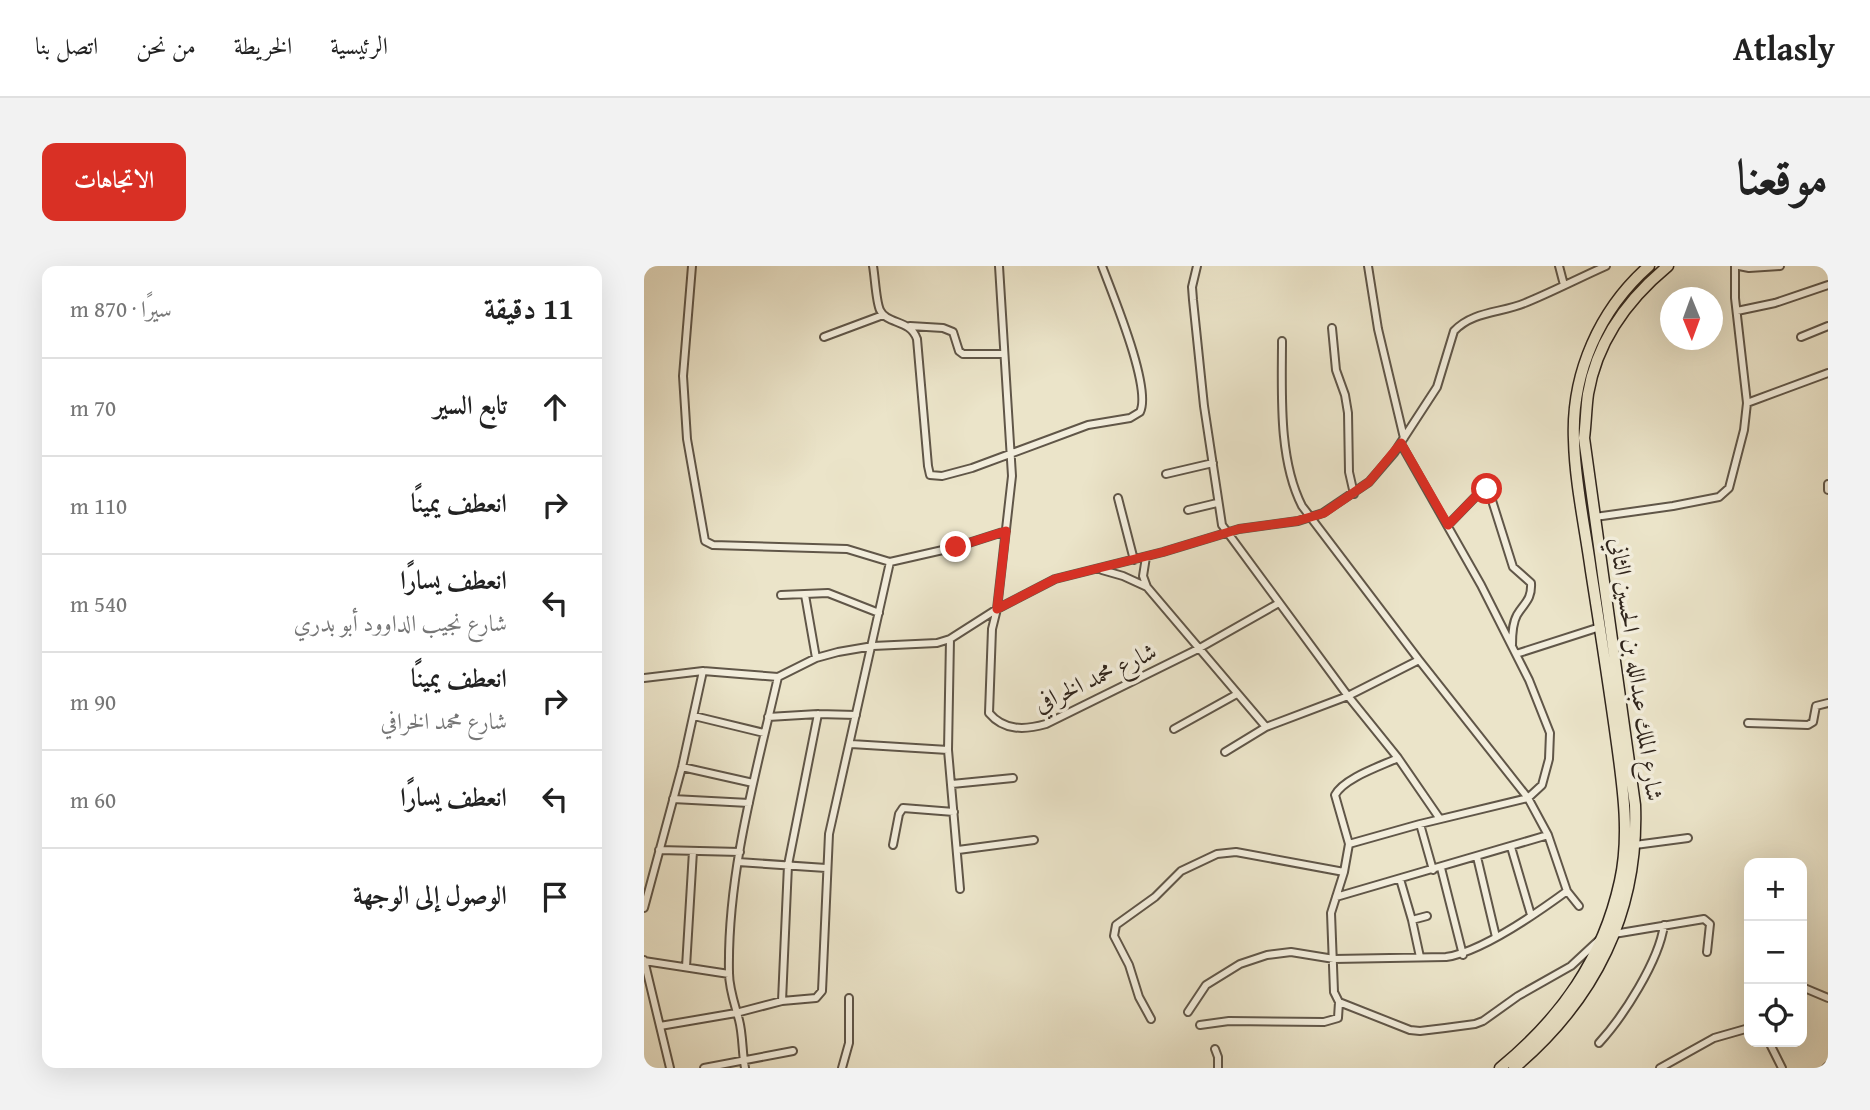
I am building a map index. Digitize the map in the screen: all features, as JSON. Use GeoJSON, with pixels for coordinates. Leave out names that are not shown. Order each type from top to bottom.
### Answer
{"type":"FeatureCollection","features":[{"type":"Feature","properties":{"kind":"highway","name":"شارع الملك عبدالله بن الحسين الثاني"},"geometry":{"type":"LineString","coordinates":[[1610,658],[1600,627],[1574,451],[1577,395],[1590,351],[1606,316],[1624,290],[1649,266]]}},
{"type":"Feature","properties":{"kind":"highway","name":"شارع الملك عبدالله بن الحسين الثاني"},"geometry":{"type":"LineString","coordinates":[[1500,1068],[1530,1043],[1555,1016],[1608,935],[1629,887],[1635,845],[1635,805],[1613,681],[1584,438],[1588,394],[1609,336],[1624,310],[1642,288],[1668,266]]}},
{"type":"Feature","properties":{"kind":"highway","name":"شارع الملك عبدالله بن الحسين الثاني"},"geometry":{"type":"LineString","coordinates":[[1514,1068],[1566,1018],[1604,957],[1624,849],[1613,681]]}},
{"type":"Feature","properties":{"kind":"street"},"geometry":{"type":"LineString","coordinates":[[692,266],[683,376],[687,439],[705,541],[713,545],[847,549],[890,562],[956,547],[1006,531]]}},
{"type":"Feature","properties":{"kind":"street"},"geometry":{"type":"LineString","coordinates":[[873,266],[878,305],[883,315],[908,326],[943,328],[953,332],[959,351],[963,354],[1003,354]]}},
{"type":"Feature","properties":{"kind":"street","name":"شارع محمد الخرافي"},"geometry":{"type":"LineString","coordinates":[[999,266],[1011,454],[1010,497],[997,609],[992,629],[989,713],[1005,726],[1032,728],[1046,724],[1198,649],[1279,603]]}},
{"type":"Feature","properties":{"kind":"street"},"geometry":{"type":"LineString","coordinates":[[908,326],[915,333],[917,340],[930,475],[942,476],[1088,425],[1136,416],[1142,408],[1143,398],[1129,338],[1102,266]]}},
{"type":"Feature","properties":{"kind":"street"},"geometry":{"type":"LineString","coordinates":[[1197,266],[1192,287],[1193,300],[1217,503],[1222,525],[1348,696],[1398,758],[1440,819]]}},
{"type":"Feature","properties":{"kind":"street"},"geometry":{"type":"LineString","coordinates":[[1349,844],[1528,799],[1538,791],[1544,779],[1549,759],[1550,733],[1482,585],[1402,441],[1378,329],[1368,266]]}},
{"type":"Feature","properties":{"kind":"street"},"geometry":{"type":"LineString","coordinates":[[1559,266],[1564,285]]}},
{"type":"Feature","properties":{"kind":"street"},"geometry":{"type":"LineString","coordinates":[[644,678],[703,671],[778,677],[816,659],[873,646],[926,645],[950,639],[997,609],[1055,579],[1146,557],[1226,533],[1311,518],[1353,494],[1374,478],[1437,387],[1448,358],[1454,331],[1460,325],[1525,303],[1606,266]]}},
{"type":"Feature","properties":{"kind":"street"},"geometry":{"type":"LineString","coordinates":[[1595,517],[1673,506],[1719,497],[1726,493],[1744,430],[1747,403],[1737,311],[1737,266],[1780,266]]}},
{"type":"Feature","properties":{"kind":"street"},"geometry":{"type":"LineString","coordinates":[[1737,311],[1828,285]]}},
{"type":"Feature","properties":{"kind":"street"},"geometry":{"type":"LineString","coordinates":[[824,337],[883,315]]}},
{"type":"Feature","properties":{"kind":"street"},"geometry":{"type":"LineString","coordinates":[[1801,337],[1828,326]]}},
{"type":"Feature","properties":{"kind":"street"},"geometry":{"type":"LineString","coordinates":[[1332,328],[1336,370],[1347,403],[1349,472],[1353,494]]}},
{"type":"Feature","properties":{"kind":"street"},"geometry":{"type":"LineString","coordinates":[[1282,341],[1282,412],[1288,460],[1299,500],[1528,799],[1548,835],[1567,891],[1579,906]]}},
{"type":"Feature","properties":{"kind":"street"},"geometry":{"type":"LineString","coordinates":[[1747,403],[1828,373]]}},
{"type":"Feature","properties":{"kind":"street"},"geometry":{"type":"LineString","coordinates":[[1166,474],[1213,463]]}},
{"type":"Feature","properties":{"kind":"street"},"geometry":{"type":"LineString","coordinates":[[1828,484],[1828,490]]}},
{"type":"Feature","properties":{"kind":"street"},"geometry":{"type":"LineString","coordinates":[[1448,525],[1482,490],[1489,491],[1513,567],[1531,583],[1532,588],[1527,605],[1515,619],[1512,647]]}},
{"type":"Feature","properties":{"kind":"street"},"geometry":{"type":"LineString","coordinates":[[1118,498],[1135,559]]}},
{"type":"Feature","properties":{"kind":"street"},"geometry":{"type":"LineString","coordinates":[[1188,510],[1217,503]]}},
{"type":"Feature","properties":{"kind":"street"},"geometry":{"type":"LineString","coordinates":[[1146,557],[1143,576],[1147,587],[1266,727]]}},
{"type":"Feature","properties":{"kind":"street"},"geometry":{"type":"LineString","coordinates":[[660,1026],[736,1013],[782,1001],[816,998],[822,991],[826,868],[833,811],[851,744],[890,562]]}},
{"type":"Feature","properties":{"kind":"street"},"geometry":{"type":"LineString","coordinates":[[1097,569],[1123,576],[1147,587]]}},
{"type":"Feature","properties":{"kind":"street"},"geometry":{"type":"LineString","coordinates":[[781,594],[821,593],[837,596],[879,613]]}},
{"type":"Feature","properties":{"kind":"street"},"geometry":{"type":"LineString","coordinates":[[805,595],[816,659]]}},
{"type":"Feature","properties":{"kind":"street"},"geometry":{"type":"LineString","coordinates":[[1516,654],[1600,627]]}},
{"type":"Feature","properties":{"kind":"street"},"geometry":{"type":"LineString","coordinates":[[950,639],[948,750],[960,889]]}},
{"type":"Feature","properties":{"kind":"street"},"geometry":{"type":"LineString","coordinates":[[1225,752],[1266,727],[1348,696],[1419,660]]}},
{"type":"Feature","properties":{"kind":"street"},"geometry":{"type":"LineString","coordinates":[[644,908],[682,767],[703,671]]}},
{"type":"Feature","properties":{"kind":"street"},"geometry":{"type":"LineString","coordinates":[[744,1065],[729,974],[732,910],[749,803],[778,677]]}},
{"type":"Feature","properties":{"kind":"street"},"geometry":{"type":"LineString","coordinates":[[1174,729],[1237,694]]}},
{"type":"Feature","properties":{"kind":"street"},"geometry":{"type":"LineString","coordinates":[[1748,723],[1811,724],[1815,718],[1816,706],[1828,703]]}},
{"type":"Feature","properties":{"kind":"street"},"geometry":{"type":"LineString","coordinates":[[782,1001],[788,866],[818,714]]}},
{"type":"Feature","properties":{"kind":"street"},"geometry":{"type":"LineString","coordinates":[[768,717],[856,715]]}},
{"type":"Feature","properties":{"kind":"street"},"geometry":{"type":"LineString","coordinates":[[694,716],[764,733]]}},
{"type":"Feature","properties":{"kind":"street"},"geometry":{"type":"LineString","coordinates":[[851,744],[948,750]]}},
{"type":"Feature","properties":{"kind":"street"},"geometry":{"type":"LineString","coordinates":[[1200,1026],[1229,1021],[1332,1021],[1338,1018],[1339,1002],[1334,992],[1330,919],[1349,844],[1335,798],[1336,791],[1398,758]]}},
{"type":"Feature","properties":{"kind":"street"},"geometry":{"type":"LineString","coordinates":[[682,767],[753,783]]}},
{"type":"Feature","properties":{"kind":"street"},"geometry":{"type":"LineString","coordinates":[[952,784],[1013,778]]}},
{"type":"Feature","properties":{"kind":"street"},"geometry":{"type":"LineString","coordinates":[[673,799],[749,803]]}},
{"type":"Feature","properties":{"kind":"street"},"geometry":{"type":"LineString","coordinates":[[893,845],[899,814],[903,808],[954,812]]}},
{"type":"Feature","properties":{"kind":"street"},"geometry":{"type":"LineString","coordinates":[[1420,824],[1437,869],[1463,955]]}},
{"type":"Feature","properties":{"kind":"street"},"geometry":{"type":"LineString","coordinates":[[1336,897],[1548,835]]}},
{"type":"Feature","properties":{"kind":"street"},"geometry":{"type":"LineString","coordinates":[[1635,845],[1688,838]]}},
{"type":"Feature","properties":{"kind":"street"},"geometry":{"type":"LineString","coordinates":[[958,850],[1034,840]]}},
{"type":"Feature","properties":{"kind":"street"},"geometry":{"type":"LineString","coordinates":[[1511,846],[1531,915]]}},
{"type":"Feature","properties":{"kind":"street"},"geometry":{"type":"LineString","coordinates":[[659,850],[740,852]]}},
{"type":"Feature","properties":{"kind":"street"},"geometry":{"type":"LineString","coordinates":[[687,967],[693,851]]}},
{"type":"Feature","properties":{"kind":"street"},"geometry":{"type":"LineString","coordinates":[[1151,1019],[1114,936],[1114,930],[1116,925],[1155,897],[1181,871],[1217,854],[1236,852],[1344,872]]}},
{"type":"Feature","properties":{"kind":"street"},"geometry":{"type":"LineString","coordinates":[[1477,857],[1496,937]]}},
{"type":"Feature","properties":{"kind":"street"},"geometry":{"type":"LineString","coordinates":[[738,862],[826,868]]}},
{"type":"Feature","properties":{"kind":"street"},"geometry":{"type":"LineString","coordinates":[[1399,880],[1420,957]]}},
{"type":"Feature","properties":{"kind":"street"},"geometry":{"type":"LineString","coordinates":[[1188,1012],[1206,985],[1248,960],[1291,952],[1334,959],[1463,955],[1567,891]]}},
{"type":"Feature","properties":{"kind":"street"},"geometry":{"type":"LineString","coordinates":[[1412,920],[1427,916]]}},
{"type":"Feature","properties":{"kind":"street"},"geometry":{"type":"LineString","coordinates":[[1339,1002],[1410,1030],[1475,1024],[1571,966],[1608,935],[1700,919],[1708,920],[1711,929],[1707,952]]}},
{"type":"Feature","properties":{"kind":"street"},"geometry":{"type":"LineString","coordinates":[[1599,1043],[1613,1029],[1630,1003],[1659,944],[1664,926]]}},
{"type":"Feature","properties":{"kind":"street"},"geometry":{"type":"LineString","coordinates":[[670,1068],[644,961],[729,974]]}},
{"type":"Feature","properties":{"kind":"street"},"geometry":{"type":"LineString","coordinates":[[1807,989],[1828,998]]}},
{"type":"Feature","properties":{"kind":"street"},"geometry":{"type":"LineString","coordinates":[[842,1068],[849,1043],[849,998]]}},
{"type":"Feature","properties":{"kind":"street"},"geometry":{"type":"LineString","coordinates":[[1660,1068],[1714,1038],[1744,1029]]}},
{"type":"Feature","properties":{"kind":"street"},"geometry":{"type":"LineString","coordinates":[[1772,1047],[1782,1068]]}},
{"type":"Feature","properties":{"kind":"street"},"geometry":{"type":"LineString","coordinates":[[1215,1049],[1218,1068]]}},
{"type":"Feature","properties":{"kind":"street"},"geometry":{"type":"LineString","coordinates":[[704,1068],[744,1065],[793,1051]]}},
{"type":"Feature","properties":{"kind":"route"},"geometry":{"type":"LineString","coordinates":[[956,547],[1006,531],[997,609],[1055,579],[1163,552],[1239,529],[1277,525],[1324,513],[1369,482],[1401,443],[1448,525],[1482,490],[1487,489]]}}]}
